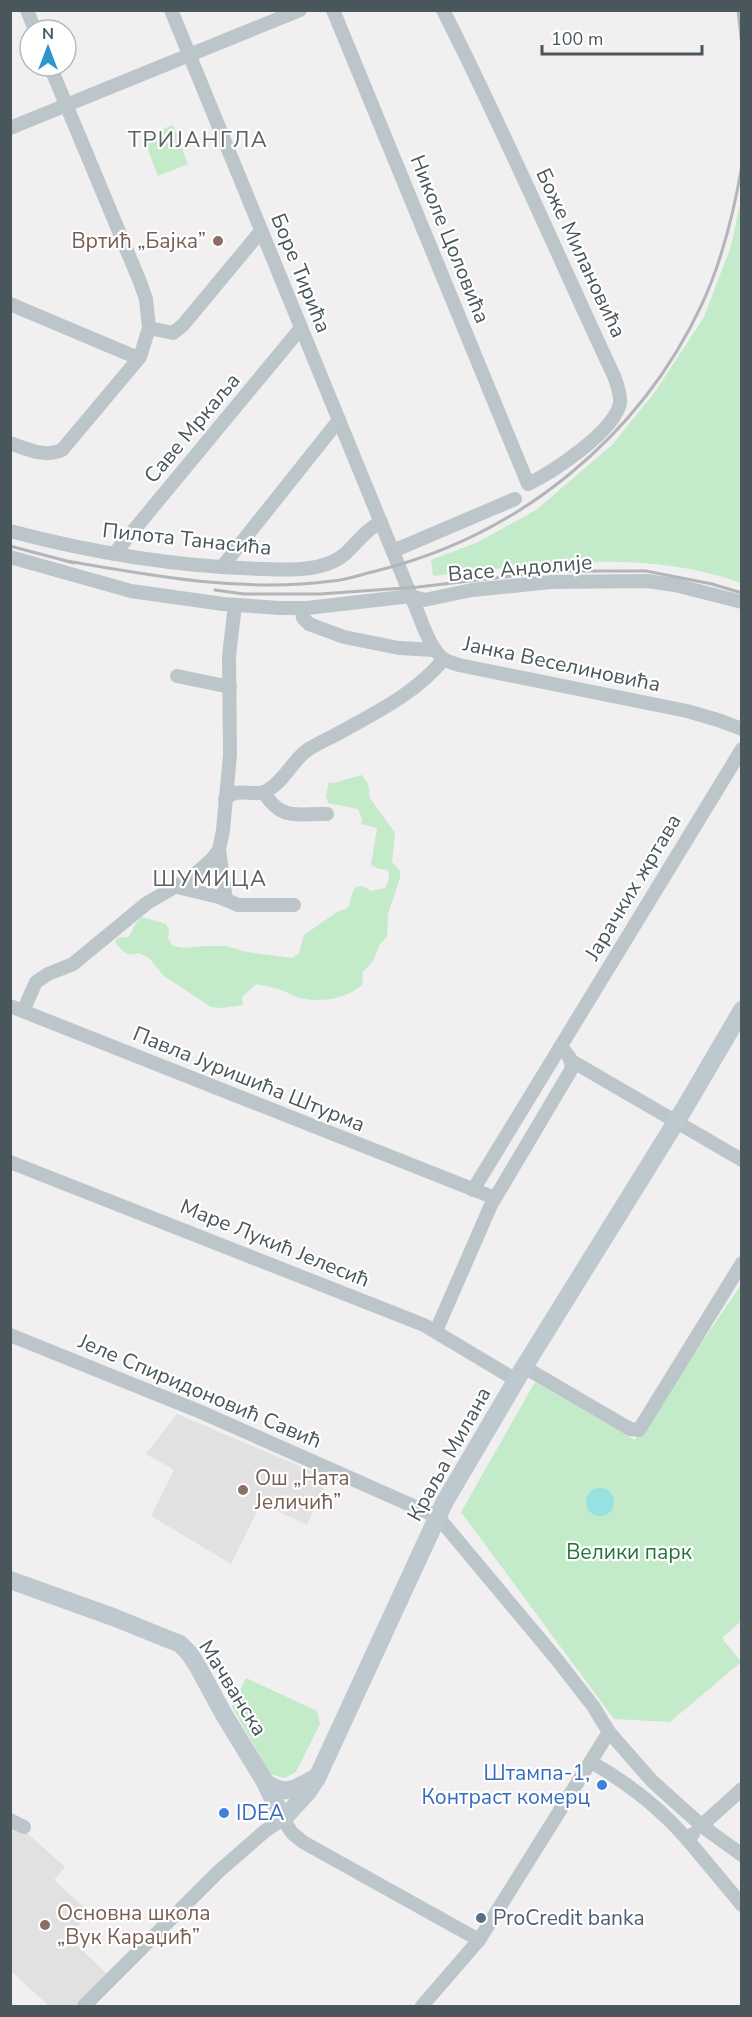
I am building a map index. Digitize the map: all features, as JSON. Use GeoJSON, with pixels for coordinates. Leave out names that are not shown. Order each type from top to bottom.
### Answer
{"type":"FeatureCollection","features":[{"type":"Feature","properties":{"kind":"main road","name":"Краља Милана"},"geometry":{"type":"LineString","coordinates":[[283,1819],[307,1793],[317,1778],[438,1517],[520,1374],[676,1122],[741,1010]]}},
{"type":"Feature","properties":{"kind":"main road","name":"Мачванска"},"geometry":{"type":"LineString","coordinates":[[10,1580],[180,1644],[197,1665],[265,1782],[283,1819]]}},
{"type":"Feature","properties":{"kind":"main road"},"geometry":{"type":"LineString","coordinates":[[265,1782],[282,1791],[296,1789],[317,1778]]}},
{"type":"Feature","properties":{"kind":"street","name":"Боре Тирића"},"geometry":{"type":"LineString","coordinates":[[171,10],[411,596]]}},
{"type":"Feature","properties":{"kind":"street"},"geometry":{"type":"LineString","coordinates":[[10,128],[300,10]]}},
{"type":"Feature","properties":{"kind":"street","name":"Николе Цоловића"},"geometry":{"type":"LineString","coordinates":[[333,10],[528,484]]}},
{"type":"Feature","properties":{"kind":"street","name":"Боже Милановића"},"geometry":{"type":"LineString","coordinates":[[443,10],[507,142],[619,391],[620,400],[617,412],[594,439],[539,479],[528,484]]}},
{"type":"Feature","properties":{"kind":"street"},"geometry":{"type":"LineString","coordinates":[[10,443],[45,454],[55,454],[62,450],[138,358],[149,328],[146,299],[55,78]]}},
{"type":"Feature","properties":{"kind":"street"},"geometry":{"type":"LineString","coordinates":[[149,328],[172,333],[183,325],[261,231]]}},
{"type":"Feature","properties":{"kind":"street"},"geometry":{"type":"LineString","coordinates":[[10,303],[138,358]]}},
{"type":"Feature","properties":{"kind":"street","name":"Саве Мркаља"},"geometry":{"type":"LineString","coordinates":[[114,554],[302,328]]}},
{"type":"Feature","properties":{"kind":"street"},"geometry":{"type":"LineString","coordinates":[[222,567],[339,420]]}},
{"type":"Feature","properties":{"kind":"street"},"geometry":{"type":"LineString","coordinates":[[393,551],[515,499]]}},
{"type":"Feature","properties":{"kind":"street","name":"Пилота Танасића"},"geometry":{"type":"LineString","coordinates":[[10,531],[114,554],[222,567],[285,570],[322,566],[344,555],[367,530],[381,522]]}},
{"type":"Feature","properties":{"kind":"street","name":"Васе Андолије"},"geometry":{"type":"LineString","coordinates":[[10,557],[131,591],[235,605],[301,608],[411,596],[424,600],[472,591],[551,582],[647,581],[675,585],[741,602]]}},
{"type":"Feature","properties":{"kind":"street","name":"Јанка Веселиновића"},"geometry":{"type":"LineString","coordinates":[[411,596],[439,654],[459,664],[687,711],[741,729]]}},
{"type":"Feature","properties":{"kind":"street"},"geometry":{"type":"LineString","coordinates":[[226,900],[219,850],[230,754],[228,656],[235,605]]}},
{"type":"Feature","properties":{"kind":"street"},"geometry":{"type":"LineString","coordinates":[[225,799],[231,793],[264,793],[275,787],[294,761],[308,750],[399,699],[431,674],[439,654],[344,637],[309,624],[303,618],[301,608]]}},
{"type":"Feature","properties":{"kind":"street"},"geometry":{"type":"LineString","coordinates":[[177,676],[230,687]]}},
{"type":"Feature","properties":{"kind":"street","name":"Јарачких жртава"},"geometry":{"type":"LineString","coordinates":[[473,1190],[741,749]]}},
{"type":"Feature","properties":{"kind":"street"},"geometry":{"type":"LineString","coordinates":[[264,793],[279,811],[288,814],[327,814]]}},
{"type":"Feature","properties":{"kind":"street"},"geometry":{"type":"LineString","coordinates":[[17,1008],[36,982],[48,974],[73,964],[110,936],[147,903],[177,887],[211,860],[219,850]]}},
{"type":"Feature","properties":{"kind":"street"},"geometry":{"type":"LineString","coordinates":[[177,887],[238,905],[294,905]]}},
{"type":"Feature","properties":{"kind":"street","name":"Павла Јуришића Штурма"},"geometry":{"type":"LineString","coordinates":[[17,1008],[473,1190]]}},
{"type":"Feature","properties":{"kind":"street"},"geometry":{"type":"LineString","coordinates":[[436,1331],[495,1198],[568,1076],[572,1066],[560,1047]]}},
{"type":"Feature","properties":{"kind":"street"},"geometry":{"type":"LineString","coordinates":[[570,1060],[741,1160]]}},
{"type":"Feature","properties":{"kind":"street","name":"Маре Лукић Јелесић"},"geometry":{"type":"LineString","coordinates":[[10,1162],[436,1331],[630,1429],[639,1430],[741,1263]]}},
{"type":"Feature","properties":{"kind":"street"},"geometry":{"type":"LineString","coordinates":[[473,1190],[495,1198]]}},
{"type":"Feature","properties":{"kind":"street","name":"Јеле Спиридоновић Савић"},"geometry":{"type":"LineString","coordinates":[[10,1335],[193,1408],[438,1517]]}},
{"type":"Feature","properties":{"kind":"street"},"geometry":{"type":"LineString","coordinates":[[438,1517],[554,1656],[593,1706],[609,1732],[663,1793],[701,1826],[741,1855]]}},
{"type":"Feature","properties":{"kind":"street"},"geometry":{"type":"LineString","coordinates":[[422,2007],[479,1940],[609,1732]]}},
{"type":"Feature","properties":{"kind":"street"},"geometry":{"type":"LineString","coordinates":[[591,1762],[642,1794],[668,1818],[741,1905]]}},
{"type":"Feature","properties":{"kind":"street"},"geometry":{"type":"LineString","coordinates":[[687,1839],[741,1789]]}},
{"type":"Feature","properties":{"kind":"street"},"geometry":{"type":"LineString","coordinates":[[84,2007],[218,1872],[265,1830],[283,1819],[292,1833],[303,1842],[479,1940]]}},
{"type":"Feature","properties":{"kind":"street"},"geometry":{"type":"LineString","coordinates":[[10,1820],[24,1827]]}},
{"type":"Feature","properties":{"kind":"shaded area","name":"Ош „Ната Јеличић”"},"geometry":{"type":"Polygon","coordinates":[[[177,1414],[328,1478],[307,1525],[261,1503],[231,1564],[151,1516],[174,1470],[146,1454],[177,1414]]]}},
{"type":"Feature","properties":{"kind":"shaded area","name":"Основна школа „Вук Караџић”"},"geometry":{"type":"Polygon","coordinates":[[[10,1825],[28,1834],[65,1867],[54,1880],[90,1913],[68,1937],[108,1975],[78,2006],[49,2006],[11,1971],[10,1825]]]}},
{"type":"Feature","properties":{"kind":"green space"},"geometry":{"type":"Polygon","coordinates":[[[173,125],[188,164],[158,176],[143,137],[173,125]]]}},
{"type":"Feature","properties":{"kind":"green space"},"geometry":{"type":"Polygon","coordinates":[[[741,200],[741,583],[704,572],[666,565],[627,562],[549,564],[433,576],[431,560],[478,542],[536,510],[612,445],[655,392],[704,317],[731,246],[741,200]]]}},
{"type":"Feature","properties":{"kind":"green space"},"geometry":{"type":"Polygon","coordinates":[[[362,775],[368,784],[370,798],[395,833],[392,862],[400,871],[400,878],[388,914],[387,936],[380,944],[373,961],[363,972],[362,985],[355,990],[331,999],[313,1000],[296,997],[277,988],[256,984],[242,997],[243,1005],[211,1007],[164,976],[149,958],[139,953],[130,955],[115,942],[118,938],[128,937],[142,917],[166,924],[169,930],[168,938],[173,946],[185,948],[226,946],[247,952],[293,958],[299,953],[304,935],[337,912],[348,908],[356,887],[363,886],[371,891],[385,888],[389,880],[388,870],[371,865],[377,828],[361,824],[362,819],[358,809],[328,803],[326,796],[329,782],[334,783],[362,775]]]}},
{"type":"Feature","properties":{"kind":"green space","name":"Велики парк"},"geometry":{"type":"Polygon","coordinates":[[[741,1285],[741,1621],[722,1638],[741,1662],[670,1722],[614,1719],[461,1512],[535,1382],[635,1440],[741,1285]]]}},
{"type":"Feature","properties":{"kind":"green space"},"geometry":{"type":"Polygon","coordinates":[[[246,1678],[317,1711],[320,1724],[296,1772],[285,1778],[270,1774],[232,1707],[246,1678]]]}},
{"type":"Feature","properties":{"kind":"water"},"geometry":{"type":"Polygon","coordinates":[[[600,1488],[610,1492],[614,1502],[610,1512],[600,1516],[590,1512],[586,1502],[590,1492],[600,1488]]]}},
{"type":"Feature","properties":{"kind":"railway"},"geometry":{"type":"LineString","coordinates":[[738,10],[742,46]]}},
{"type":"Feature","properties":{"kind":"railway"},"geometry":{"type":"LineString","coordinates":[[67,561],[166,577],[232,584],[299,584],[338,580],[429,555],[479,533],[526,506],[569,474],[609,438],[645,397],[676,352],[702,304],[716,271],[731,218],[742,165]]}},
{"type":"Feature","properties":{"kind":"railway"},"geometry":{"type":"LineString","coordinates":[[10,546],[74,563]]}},
{"type":"Feature","properties":{"kind":"railway"},"geometry":{"type":"LineString","coordinates":[[215,590],[244,594],[320,594],[418,587],[555,571],[646,571],[712,584],[742,593]]}},
{"type":"Feature","properties":{"kind":"place","name":"Вртић „Бајка”"},"geometry":{"type":"Point","coordinates":[218,241]}},
{"type":"Feature","properties":{"kind":"place","name":"Ош „Ната Јеличић”"},"geometry":{"type":"Point","coordinates":[243,1490]}},
{"type":"Feature","properties":{"kind":"place","name":"Штампа-1, Контраст комерц"},"geometry":{"type":"Point","coordinates":[602,1785]}},
{"type":"Feature","properties":{"kind":"place","name":"IDEA"},"geometry":{"type":"Point","coordinates":[224,1813]}},
{"type":"Feature","properties":{"kind":"place","name":"ProCredit banka"},"geometry":{"type":"Point","coordinates":[481,1918]}},
{"type":"Feature","properties":{"kind":"place","name":"Основна школа „Вук Караџић”"},"geometry":{"type":"Point","coordinates":[45,1925]}},
{"type":"Feature","properties":{"kind":"district","name":"ТРИЈАНГЛА"},"geometry":{"type":"Point","coordinates":[198,140]}},
{"type":"Feature","properties":{"kind":"district","name":"ШУМИЦА"},"geometry":{"type":"Point","coordinates":[210,879]}}]}
